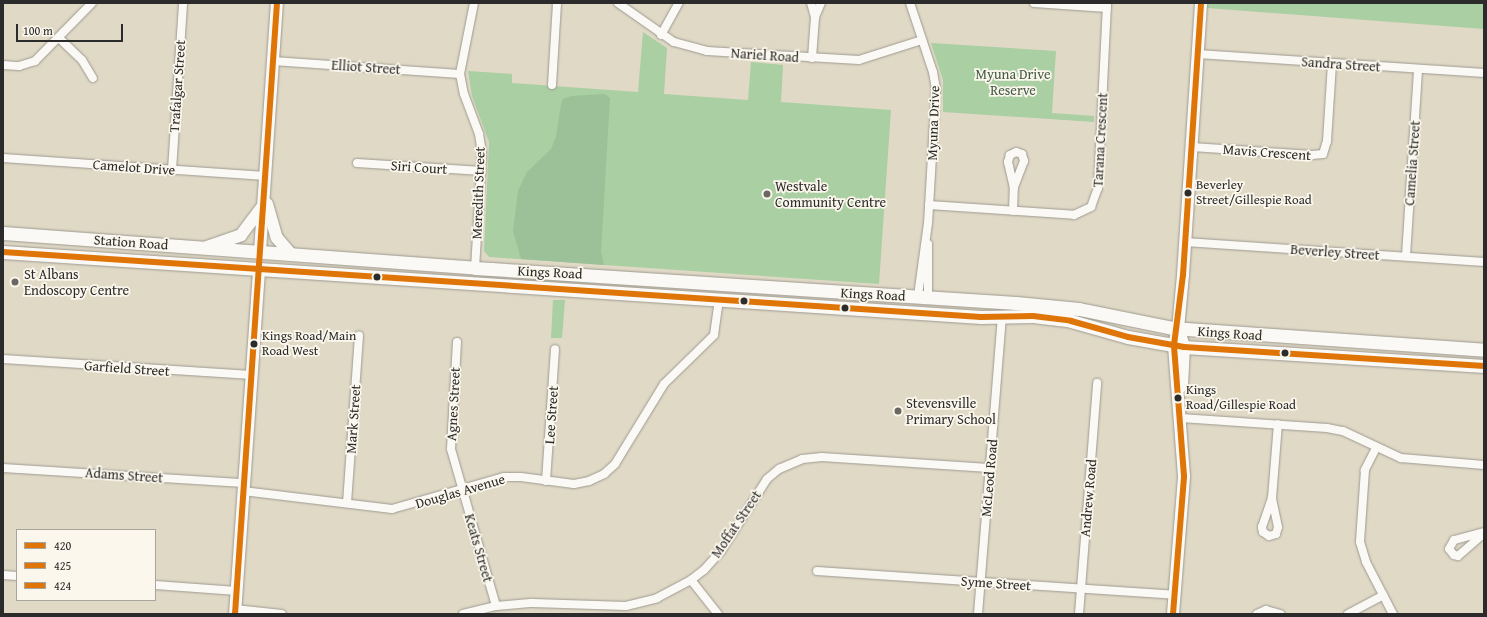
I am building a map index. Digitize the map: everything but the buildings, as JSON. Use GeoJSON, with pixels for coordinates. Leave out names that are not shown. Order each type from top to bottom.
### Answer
{"type":"FeatureCollection","features":[{"type":"Feature","properties":{"kind":"main road","name":"Station Road"},"geometry":{"type":"LineString","coordinates":[[3,233],[260,251]]}},
{"type":"Feature","properties":{"kind":"main road","name":"Kings Road"},"geometry":{"type":"LineString","coordinates":[[260,251],[475,268],[923,296],[1079,309],[1178,329],[1484,350]]}},
{"type":"Feature","properties":{"kind":"main road"},"geometry":{"type":"LineString","coordinates":[[258,270],[260,251]]}},
{"type":"Feature","properties":{"kind":"main road","name":"Station Road"},"geometry":{"type":"LineString","coordinates":[[3,252],[258,270]]}},
{"type":"Feature","properties":{"kind":"main road"},"geometry":{"type":"LineString","coordinates":[[474,284],[475,268]]}},
{"type":"Feature","properties":{"kind":"main road","name":"Kings Road"},"geometry":{"type":"LineString","coordinates":[[258,270],[924,313],[1057,318],[1128,337],[1179,346],[1484,366]]}},
{"type":"Feature","properties":{"kind":"main road"},"geometry":{"type":"LineString","coordinates":[[719,300],[720,284]]}},
{"type":"Feature","properties":{"kind":"main road"},"geometry":{"type":"LineString","coordinates":[[923,296],[924,313]]}},
{"type":"Feature","properties":{"kind":"street"},"geometry":{"type":"LineString","coordinates":[[3,65],[20,66],[35,61],[92,3]]}},
{"type":"Feature","properties":{"kind":"street","name":"Trafalgar Street"},"geometry":{"type":"LineString","coordinates":[[172,170],[183,3]]}},
{"type":"Feature","properties":{"kind":"street"},"geometry":{"type":"LineString","coordinates":[[260,251],[277,3]]}},
{"type":"Feature","properties":{"kind":"street","name":"Meredith Street"},"geometry":{"type":"LineString","coordinates":[[474,3],[460,74],[464,94],[481,143],[482,171],[475,268]]}},
{"type":"Feature","properties":{"kind":"street"},"geometry":{"type":"LineString","coordinates":[[552,85],[557,3]]}},
{"type":"Feature","properties":{"kind":"street","name":"Nariel Road"},"geometry":{"type":"LineString","coordinates":[[618,3],[661,35],[674,42],[695,49],[859,60],[922,40]]}},
{"type":"Feature","properties":{"kind":"street"},"geometry":{"type":"LineString","coordinates":[[661,35],[679,3]]}},
{"type":"Feature","properties":{"kind":"street"},"geometry":{"type":"LineString","coordinates":[[811,3],[815,17]]}},
{"type":"Feature","properties":{"kind":"street"},"geometry":{"type":"LineString","coordinates":[[812,58],[815,17],[821,3]]}},
{"type":"Feature","properties":{"kind":"street","name":"Myuna Drive"},"geometry":{"type":"LineString","coordinates":[[910,3],[936,89],[923,296]]}},
{"type":"Feature","properties":{"kind":"street"},"geometry":{"type":"LineString","coordinates":[[1034,3],[1107,5]]}},
{"type":"Feature","properties":{"kind":"street"},"geometry":{"type":"LineString","coordinates":[[1172,614],[1183,489],[1178,329],[1201,3]]}},
{"type":"Feature","properties":{"kind":"street","name":"Tarana Crescent"},"geometry":{"type":"LineString","coordinates":[[929,206],[1074,215],[1087,210],[1096,200],[1102,129],[1107,5]]}},
{"type":"Feature","properties":{"kind":"street"},"geometry":{"type":"LineString","coordinates":[[59,38],[82,60],[93,78]]}},
{"type":"Feature","properties":{"kind":"street","name":"Sandra Street"},"geometry":{"type":"LineString","coordinates":[[1198,54],[1484,73]]}},
{"type":"Feature","properties":{"kind":"street","name":"Elliot Street"},"geometry":{"type":"LineString","coordinates":[[273,61],[460,74]]}},
{"type":"Feature","properties":{"kind":"street","name":"Mavis Crescent"},"geometry":{"type":"LineString","coordinates":[[1192,147],[1312,155],[1323,154],[1327,141],[1332,63]]}},
{"type":"Feature","properties":{"kind":"street","name":"Camelia Street"},"geometry":{"type":"LineString","coordinates":[[1406,256],[1418,69]]}},
{"type":"Feature","properties":{"kind":"street","name":"Camelot Drive"},"geometry":{"type":"LineString","coordinates":[[3,158],[172,170],[265,181]]}},
{"type":"Feature","properties":{"kind":"street","name":"Siri Court"},"geometry":{"type":"LineString","coordinates":[[357,163],[482,171]]}},
{"type":"Feature","properties":{"kind":"street"},"geometry":{"type":"LineString","coordinates":[[265,181],[274,232],[280,244],[291,254]]}},
{"type":"Feature","properties":{"kind":"street"},"geometry":{"type":"LineString","coordinates":[[1013,211],[1014,187]]}},
{"type":"Feature","properties":{"kind":"street"},"geometry":{"type":"LineString","coordinates":[[206,247],[243,233],[263,204]]}},
{"type":"Feature","properties":{"kind":"street","name":"Beverley Street"},"geometry":{"type":"LineString","coordinates":[[1185,242],[1484,262]]}},
{"type":"Feature","properties":{"kind":"street"},"geometry":{"type":"LineString","coordinates":[[258,270],[235,611],[282,614]]}},
{"type":"Feature","properties":{"kind":"street","name":"Douglas Avenue"},"geometry":{"type":"LineString","coordinates":[[244,487],[348,503],[399,508],[512,476],[574,484],[589,481],[604,474],[615,464],[664,384],[714,335],[719,300]]}},
{"type":"Feature","properties":{"kind":"street","name":"McLeod Road"},"geometry":{"type":"LineString","coordinates":[[978,614],[1002,317]]}},
{"type":"Feature","properties":{"kind":"street","name":"Mark Street"},"geometry":{"type":"LineString","coordinates":[[348,503],[359,335]]}},
{"type":"Feature","properties":{"kind":"street","name":"Agnes Street"},"geometry":{"type":"LineString","coordinates":[[457,342],[450,442],[462,489]]}},
{"type":"Feature","properties":{"kind":"street","name":"Lee Street"},"geometry":{"type":"LineString","coordinates":[[546,481],[555,349]]}},
{"type":"Feature","properties":{"kind":"street","name":"Garfield Street"},"geometry":{"type":"LineString","coordinates":[[3,359],[251,375]]}},
{"type":"Feature","properties":{"kind":"street","name":"Andrew Road"},"geometry":{"type":"LineString","coordinates":[[1079,614],[1097,382]]}},
{"type":"Feature","properties":{"kind":"street"},"geometry":{"type":"LineString","coordinates":[[1181,418],[1278,424],[1343,431],[1376,448],[1401,458],[1484,465]]}},
{"type":"Feature","properties":{"kind":"street"},"geometry":{"type":"LineString","coordinates":[[1272,498],[1278,424]]}},
{"type":"Feature","properties":{"kind":"street"},"geometry":{"type":"LineString","coordinates":[[1376,448],[1365,470],[1360,532],[1364,557],[1393,614]]}},
{"type":"Feature","properties":{"kind":"street","name":"Moffat Street"},"geometry":{"type":"LineString","coordinates":[[463,614],[496,606],[548,603],[626,610],[657,598],[691,580],[721,551],[767,479],[794,461],[817,457],[990,468]]}},
{"type":"Feature","properties":{"kind":"street","name":"Adams Street"},"geometry":{"type":"LineString","coordinates":[[3,468],[244,487]]}},
{"type":"Feature","properties":{"kind":"street","name":"Keats Street"},"geometry":{"type":"LineString","coordinates":[[462,489],[496,606]]}},
{"type":"Feature","properties":{"kind":"street","name":"Syme Street"},"geometry":{"type":"LineString","coordinates":[[817,572],[1174,595]]}},
{"type":"Feature","properties":{"kind":"street"},"geometry":{"type":"LineString","coordinates":[[3,575],[16,576]]}},
{"type":"Feature","properties":{"kind":"street"},"geometry":{"type":"LineString","coordinates":[[691,580],[718,614]]}},
{"type":"Feature","properties":{"kind":"street"},"geometry":{"type":"LineString","coordinates":[[156,585],[237,591]]}},
{"type":"Feature","properties":{"kind":"street"},"geometry":{"type":"LineString","coordinates":[[1348,614],[1382,595]]}},
{"type":"Feature","properties":{"kind":"street"},"geometry":{"type":"LineString","coordinates":[[1256,614],[1266,610],[1280,614]]}},
{"type":"Feature","properties":{"kind":"green space"},"geometry":{"type":"Polygon","coordinates":[[[1207,3],[1484,3],[1484,29],[1207,8],[1207,3]]]}},
{"type":"Feature","properties":{"kind":"green space"},"geometry":{"type":"Polygon","coordinates":[[[643,32],[667,48],[664,94],[748,100],[751,62],[783,65],[781,102],[891,110],[879,284],[489,257],[484,251],[489,142],[472,96],[468,71],[512,74],[512,83],[638,92],[643,32]]]}},
{"type":"Feature","properties":{"kind":"green space","name":"Myuna Drive Reserve"},"geometry":{"type":"Polygon","coordinates":[[[931,43],[1056,51],[1052,113],[1094,116],[1094,122],[943,112],[943,80],[931,43]]]}},
{"type":"Feature","properties":{"kind":"green space"},"geometry":{"type":"Polygon","coordinates":[[[605,94],[610,98],[601,252],[604,265],[521,259],[513,231],[518,191],[527,172],[551,149],[556,137],[563,99],[571,96],[605,94]]]}},
{"type":"Feature","properties":{"kind":"green space"},"geometry":{"type":"Polygon","coordinates":[[[553,300],[565,300],[562,338],[551,338],[553,300]]]}},
{"type":"Feature","properties":{"kind":"transit line","name":"424"},"geometry":{"type":"LineString","coordinates":[[235,614],[277,3]]}},
{"type":"Feature","properties":{"kind":"transit line","name":"425"},"geometry":{"type":"LineString","coordinates":[[1173,614],[1184,476],[1174,345],[1183,275],[1201,3]]}},
{"type":"Feature","properties":{"kind":"transit line","name":"420"},"geometry":{"type":"LineString","coordinates":[[3,252],[981,317],[1033,316],[1071,321],[1128,337],[1184,347],[1484,366]]}},
{"type":"Feature","properties":{"kind":"place","name":"Beverley Street/Gillespie Road"},"geometry":{"type":"Point","coordinates":[1188,193]}},
{"type":"Feature","properties":{"kind":"place","name":"Westvale Community Centre"},"geometry":{"type":"Point","coordinates":[767,194]}},
{"type":"Feature","properties":{"kind":"place","name":"St Albans Endoscopy Centre"},"geometry":{"type":"Point","coordinates":[15,282]}},
{"type":"Feature","properties":{"kind":"place","name":"Kings Road/Main Road West"},"geometry":{"type":"Point","coordinates":[254,344]}},
{"type":"Feature","properties":{"kind":"place","name":"Kings Road/Gillespie Road"},"geometry":{"type":"Point","coordinates":[1178,398]}},
{"type":"Feature","properties":{"kind":"place","name":"Stevensville Primary School"},"geometry":{"type":"Point","coordinates":[898,411]}}]}
